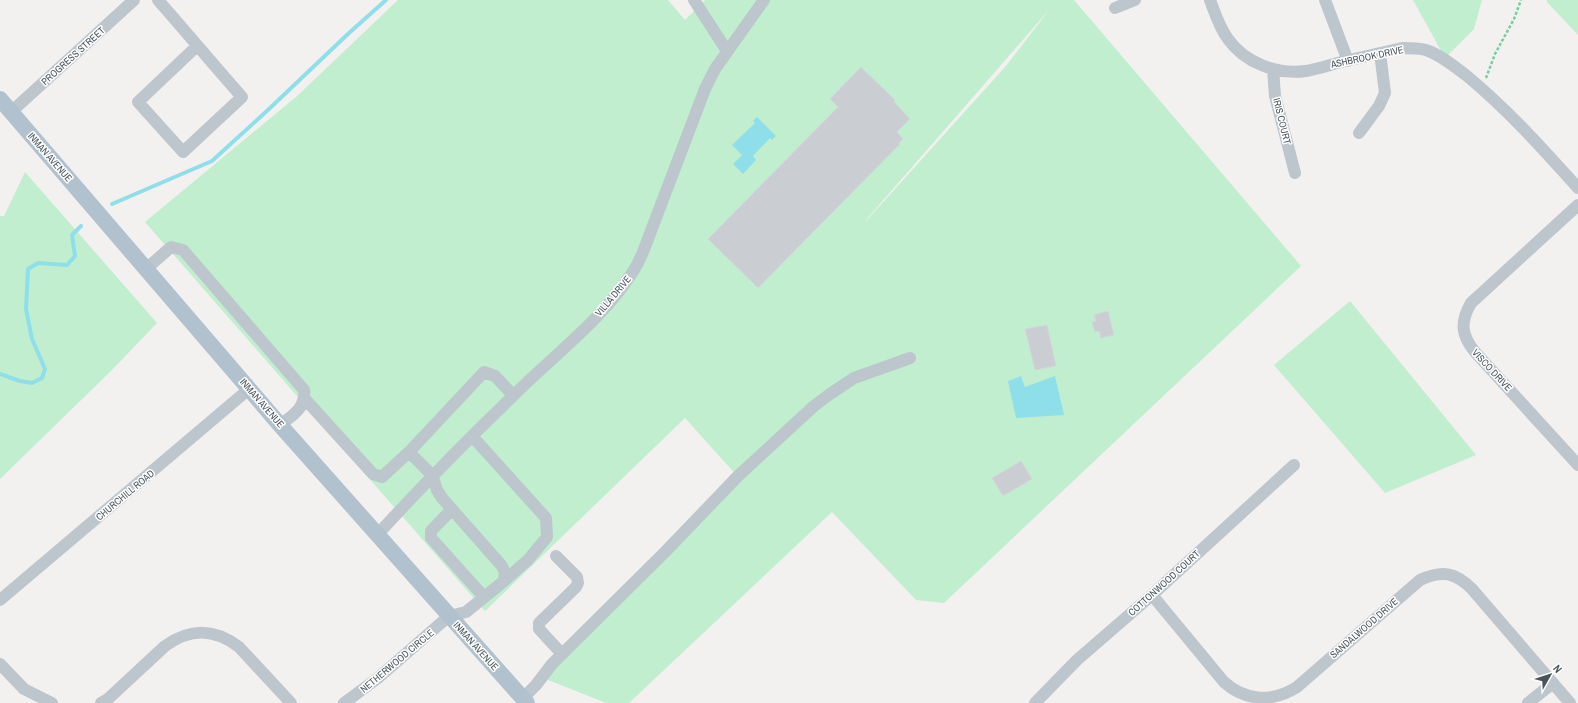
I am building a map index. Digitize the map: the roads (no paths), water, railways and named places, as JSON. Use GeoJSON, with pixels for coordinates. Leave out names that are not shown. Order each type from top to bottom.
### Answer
{"type":"FeatureCollection","features":[{"type":"Feature","properties":{"kind":"main road","name":"INMAN AVENUE"},"geometry":{"type":"LineString","coordinates":[[0,99],[280,425],[525,700]]}},
{"type":"Feature","properties":{"kind":"street","name":"PROGRESS STREET"},"geometry":{"type":"LineString","coordinates":[[11,112],[134,0]]}},
{"type":"Feature","properties":{"kind":"street"},"geometry":{"type":"LineString","coordinates":[[158,0],[242,96],[184,152],[138,102],[197,46]]}},
{"type":"Feature","properties":{"kind":"street"},"geometry":{"type":"LineString","coordinates":[[694,0],[727,51]]}},
{"type":"Feature","properties":{"kind":"street"},"geometry":{"type":"LineString","coordinates":[[1115,8],[1135,0]]}},
{"type":"Feature","properties":{"kind":"street","name":"ASHBROOK DRIVE"},"geometry":{"type":"LineString","coordinates":[[1210,0],[1220,26],[1228,40],[1240,52],[1254,62],[1273,69],[1287,72],[1306,71],[1402,48],[1426,50],[1438,55],[1482,88],[1534,138],[1578,188]]}},
{"type":"Feature","properties":{"kind":"street"},"geometry":{"type":"LineString","coordinates":[[1325,0],[1348,61]]}},
{"type":"Feature","properties":{"kind":"street","name":"VILLA DRIVE"},"geometry":{"type":"LineString","coordinates":[[378,534],[432,475],[513,395],[596,317],[617,294],[633,272],[643,252],[705,89],[715,69],[761,1]]}},
{"type":"Feature","properties":{"kind":"street"},"geometry":{"type":"LineString","coordinates":[[1359,133],[1380,106],[1385,93],[1380,53]]}},
{"type":"Feature","properties":{"kind":"street","name":"IRIS COURT"},"geometry":{"type":"LineString","coordinates":[[1273,69],[1275,96],[1295,173]]}},
{"type":"Feature","properties":{"kind":"street","name":"VISCO DRIVE"},"geometry":{"type":"LineString","coordinates":[[1578,205],[1471,303],[1463,324],[1467,342],[1475,352],[1578,465]]}},
{"type":"Feature","properties":{"kind":"street"},"geometry":{"type":"LineString","coordinates":[[146,269],[171,247],[184,250],[304,390],[305,399],[373,474],[382,477],[409,452],[484,372],[495,376],[513,395]]}},
{"type":"Feature","properties":{"kind":"street"},"geometry":{"type":"LineString","coordinates":[[525,700],[552,664],[681,536],[738,476],[814,406],[854,378],[910,358]]}},
{"type":"Feature","properties":{"kind":"street","name":"CHURCHILL ROAD"},"geometry":{"type":"LineString","coordinates":[[0,600],[249,389]]}},
{"type":"Feature","properties":{"kind":"street"},"geometry":{"type":"LineString","coordinates":[[280,425],[298,411],[305,399]]}},
{"type":"Feature","properties":{"kind":"street"},"geometry":{"type":"LineString","coordinates":[[449,616],[466,612],[528,560],[547,537],[546,518],[472,436]]}},
{"type":"Feature","properties":{"kind":"street"},"geometry":{"type":"LineString","coordinates":[[409,452],[432,475],[437,490],[502,566],[505,573],[504,581]]}},
{"type":"Feature","properties":{"kind":"street","name":"COTTONWOOD COURT"},"geometry":{"type":"LineString","coordinates":[[1035,703],[1077,660],[1152,595],[1294,465]]}},
{"type":"Feature","properties":{"kind":"street"},"geometry":{"type":"LineString","coordinates":[[452,509],[431,531],[431,538],[484,597]]}},
{"type":"Feature","properties":{"kind":"street"},"geometry":{"type":"LineString","coordinates":[[556,556],[577,577],[578,583],[576,587],[539,623],[539,629],[562,654]]}},
{"type":"Feature","properties":{"kind":"street","name":"SANDALWOOD DRIVE"},"geometry":{"type":"LineString","coordinates":[[1152,595],[1224,682],[1232,689],[1259,699],[1281,696],[1297,687],[1420,580],[1431,575],[1452,575],[1463,580],[1472,589],[1570,703]]}},
{"type":"Feature","properties":{"kind":"street","name":"NETHERWOOD CIRCLE"},"geometry":{"type":"LineString","coordinates":[[344,703],[378,678],[449,616]]}},
{"type":"Feature","properties":{"kind":"street"},"geometry":{"type":"LineString","coordinates":[[101,703],[108,699],[174,639],[196,632],[208,632],[230,640],[239,647],[291,703]]}},
{"type":"Feature","properties":{"kind":"street"},"geometry":{"type":"LineString","coordinates":[[0,664],[24,688],[52,703]]}},
{"type":"Feature","properties":{"kind":"street"},"geometry":{"type":"LineString","coordinates":[[1528,703],[1552,683]]}},
{"type":"Feature","properties":{"kind":"water"},"geometry":{"type":"Polygon","coordinates":[[[757,117],[776,136],[772,140],[770,138],[753,156],[756,160],[743,174],[733,164],[742,155],[732,145],[755,123],[753,121],[757,117]]]}},
{"type":"Feature","properties":{"kind":"water"},"geometry":{"type":"Polygon","coordinates":[[[1021,376],[1025,387],[1055,376],[1064,415],[1016,418],[1008,381],[1021,376]]]}},
{"type":"Feature","properties":{"kind":"waterway"},"geometry":{"type":"LineString","coordinates":[[112,204],[212,161],[386,0]]}},
{"type":"Feature","properties":{"kind":"waterway"},"geometry":{"type":"LineString","coordinates":[[0,374],[20,381],[32,383],[42,378],[45,369],[32,339],[26,309],[28,269],[38,263],[67,265],[75,256],[72,235],[81,226]]}}]}
